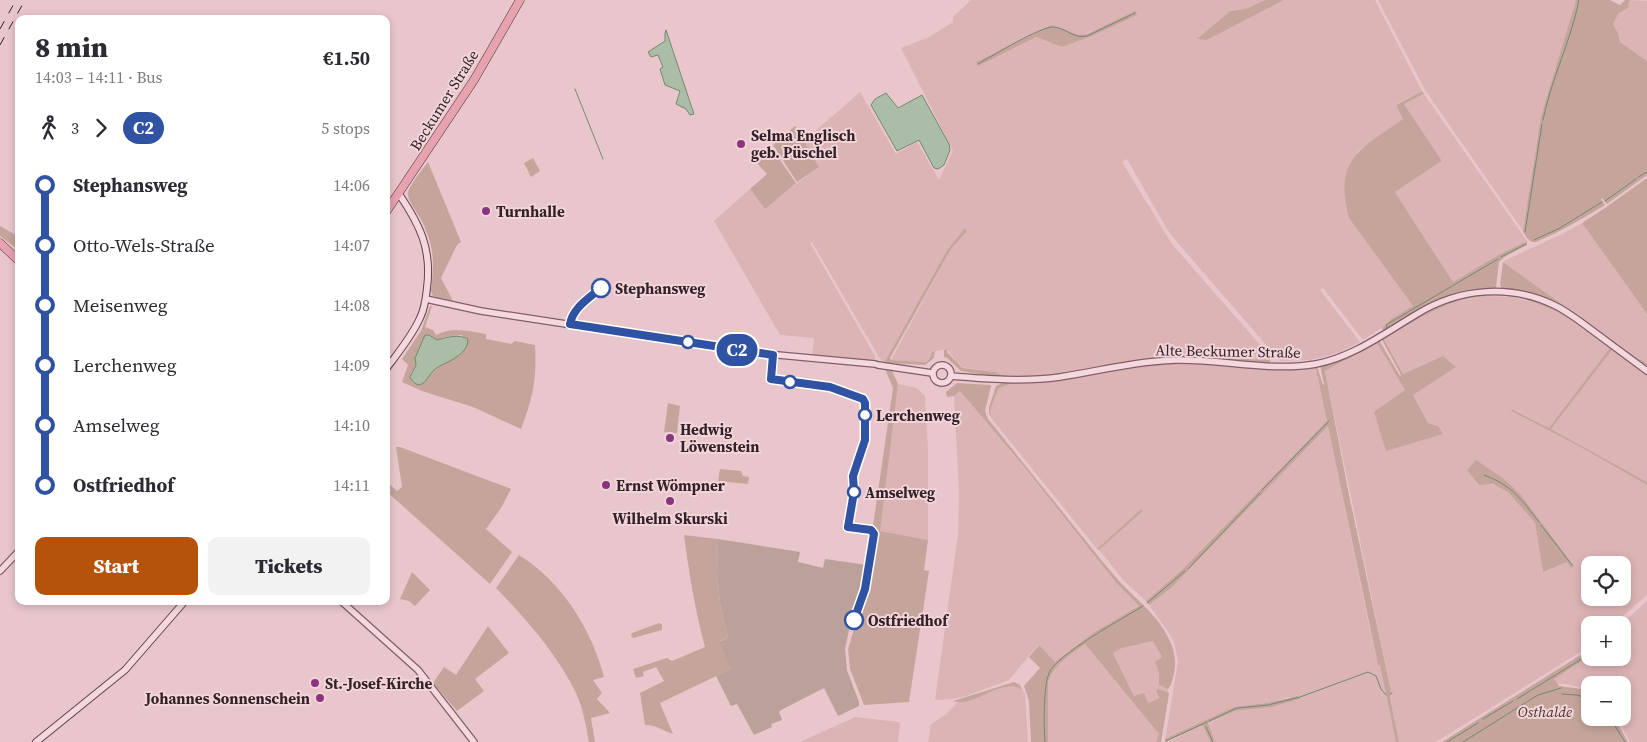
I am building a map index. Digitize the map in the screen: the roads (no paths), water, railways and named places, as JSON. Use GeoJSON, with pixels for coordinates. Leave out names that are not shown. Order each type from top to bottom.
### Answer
{"type":"FeatureCollection","features":[{"type":"Feature","properties":{"kind":"main road","name":"Beckumer Straße"},"geometry":{"type":"LineString","coordinates":[[390,206],[474,80],[520,0]]}},
{"type":"Feature","properties":{"kind":"main road"},"geometry":{"type":"LineString","coordinates":[[390,363],[421,317],[426,299],[429,267],[426,248],[417,222],[399,194]]}},
{"type":"Feature","properties":{"kind":"main road"},"geometry":{"type":"LineString","coordinates":[[0,244],[15,257]]}},
{"type":"Feature","properties":{"kind":"main road"},"geometry":{"type":"LineString","coordinates":[[36,742],[125,670],[182,605]]}},
{"type":"Feature","properties":{"kind":"street","name":"Alte Beckumer Straße"},"geometry":{"type":"LineString","coordinates":[[951,376],[1016,380],[1059,377],[1148,362],[1177,360],[1277,366],[1310,365],[1350,353],[1426,308],[1445,300],[1463,294],[1498,291],[1527,296],[1555,306],[1569,314],[1647,371]]}},
{"type":"Feature","properties":{"kind":"street","name":"Alte Beckumer Straße"},"geometry":{"type":"LineString","coordinates":[[426,299],[481,311],[756,353],[876,364],[932,373]]}},
{"type":"Feature","properties":{"kind":"street","name":"Alte Beckumer Straße"},"geometry":{"type":"LineString","coordinates":[[944,365],[950,369],[951,376],[945,383],[940,383],[935,380],[932,373],[936,367],[944,365]]}},
{"type":"Feature","properties":{"kind":"street"},"geometry":{"type":"LineString","coordinates":[[0,571],[15,555]]}},
{"type":"Feature","properties":{"kind":"street"},"geometry":{"type":"LineString","coordinates":[[345,605],[418,670],[474,742]]}},
{"type":"Feature","properties":{"kind":"waterway"},"geometry":{"type":"LineString","coordinates":[[1543,120],[1579,0]]}},
{"type":"Feature","properties":{"kind":"waterway"},"geometry":{"type":"LineString","coordinates":[[978,64],[1016,42],[1048,28],[1059,28],[1082,37],[1135,13]]}},
{"type":"Feature","properties":{"kind":"waterway"},"geometry":{"type":"LineString","coordinates":[[575,89],[603,159]]}},
{"type":"Feature","properties":{"kind":"waterway"},"geometry":{"type":"LineString","coordinates":[[1525,232],[1542,124]]}},
{"type":"Feature","properties":{"kind":"waterway"},"geometry":{"type":"LineString","coordinates":[[1638,177],[1647,172]]}},
{"type":"Feature","properties":{"kind":"waterway"},"geometry":{"type":"LineString","coordinates":[[1605,201],[1636,179]]}},
{"type":"Feature","properties":{"kind":"waterway"},"geometry":{"type":"LineString","coordinates":[[1534,240],[1560,228],[1602,202]]}},
{"type":"Feature","properties":{"kind":"waterway"},"geometry":{"type":"LineString","coordinates":[[1501,257],[1526,244]]}},
{"type":"Feature","properties":{"kind":"waterway"},"geometry":{"type":"LineString","coordinates":[[1387,328],[1386,325],[1498,259]]}},
{"type":"Feature","properties":{"kind":"waterway"},"geometry":{"type":"LineString","coordinates":[[1262,490],[1329,421]]}},
{"type":"Feature","properties":{"kind":"waterway"},"geometry":{"type":"LineString","coordinates":[[1484,475],[1509,488],[1521,499],[1539,522]]}},
{"type":"Feature","properties":{"kind":"waterway"},"geometry":{"type":"LineString","coordinates":[[1188,569],[1260,493]]}},
{"type":"Feature","properties":{"kind":"waterway"},"geometry":{"type":"LineString","coordinates":[[1541,525],[1572,565]]}},
{"type":"Feature","properties":{"kind":"waterway"},"geometry":{"type":"LineString","coordinates":[[1147,603],[1185,571]]}},
{"type":"Feature","properties":{"kind":"waterway"},"geometry":{"type":"LineString","coordinates":[[1045,742],[1045,697],[1049,673],[1064,656],[1107,627],[1143,606]]}},
{"type":"Feature","properties":{"kind":"waterway"},"geometry":{"type":"LineString","coordinates":[[1517,699],[1581,659]]}},
{"type":"Feature","properties":{"kind":"waterway"},"geometry":{"type":"LineString","coordinates":[[1209,721],[1237,708],[1268,705],[1300,697],[1368,672],[1376,676],[1381,689],[1386,695]]}},
{"type":"Feature","properties":{"kind":"waterway"},"geometry":{"type":"LineString","coordinates":[[1463,742],[1538,695],[1561,688]]}},
{"type":"Feature","properties":{"kind":"waterway"},"geometry":{"type":"LineString","coordinates":[[1562,694],[1581,696]]}},
{"type":"Feature","properties":{"kind":"waterway"},"geometry":{"type":"LineString","coordinates":[[1483,719],[1513,701]]}},
{"type":"Feature","properties":{"kind":"waterway"},"geometry":{"type":"LineString","coordinates":[[1166,741],[1207,722]]}},
{"type":"Feature","properties":{"kind":"waterway"},"geometry":{"type":"LineString","coordinates":[[1447,742],[1478,723]]}},
{"type":"Feature","properties":{"kind":"waterway"},"geometry":{"type":"LineString","coordinates":[[1615,726],[1625,742]]}},
{"type":"Feature","properties":{"kind":"waterway"},"geometry":{"type":"LineString","coordinates":[[1206,727],[1213,742]]}},
{"type":"Feature","properties":{"kind":"railway"},"geometry":{"type":"LineString","coordinates":[[0,29],[16,0]]}},
{"type":"Feature","properties":{"kind":"railway"},"geometry":{"type":"LineString","coordinates":[[17,15],[25,0]]}},
{"type":"Feature","properties":{"kind":"railway"},"geometry":{"type":"LineString","coordinates":[[0,45],[15,18]]}},
{"type":"Feature","properties":{"kind":"place","name":"Selma Englisch geb. Püschel"},"geometry":{"type":"Point","coordinates":[741,144]}},
{"type":"Feature","properties":{"kind":"place","name":"Turnhalle"},"geometry":{"type":"Point","coordinates":[486,211]}},
{"type":"Feature","properties":{"kind":"place","name":"Stephansweg"},"geometry":{"type":"Point","coordinates":[601,288]}},
{"type":"Feature","properties":{"kind":"place","name":"Lerchenweg"},"geometry":{"type":"Point","coordinates":[865,415]}},
{"type":"Feature","properties":{"kind":"place","name":"Hedwig Löwenstein"},"geometry":{"type":"Point","coordinates":[670,438]}},
{"type":"Feature","properties":{"kind":"place","name":"Ernst Wömpner"},"geometry":{"type":"Point","coordinates":[606,485]}},
{"type":"Feature","properties":{"kind":"place","name":"Amselweg"},"geometry":{"type":"Point","coordinates":[854,492]}},
{"type":"Feature","properties":{"kind":"place","name":"Wilhelm Skurski"},"geometry":{"type":"Point","coordinates":[670,501]}},
{"type":"Feature","properties":{"kind":"place","name":"Ostfriedhof"},"geometry":{"type":"Point","coordinates":[854,620]}},
{"type":"Feature","properties":{"kind":"place","name":"St.-Josef-Kirche"},"geometry":{"type":"Point","coordinates":[315,683]}},
{"type":"Feature","properties":{"kind":"place","name":"Johannes Sonnenschein"},"geometry":{"type":"Point","coordinates":[320,698]}},
{"type":"Feature","properties":{"kind":"park label","name":"Osthalde"},"geometry":{"type":"Point","coordinates":[1545,711]}}]}
